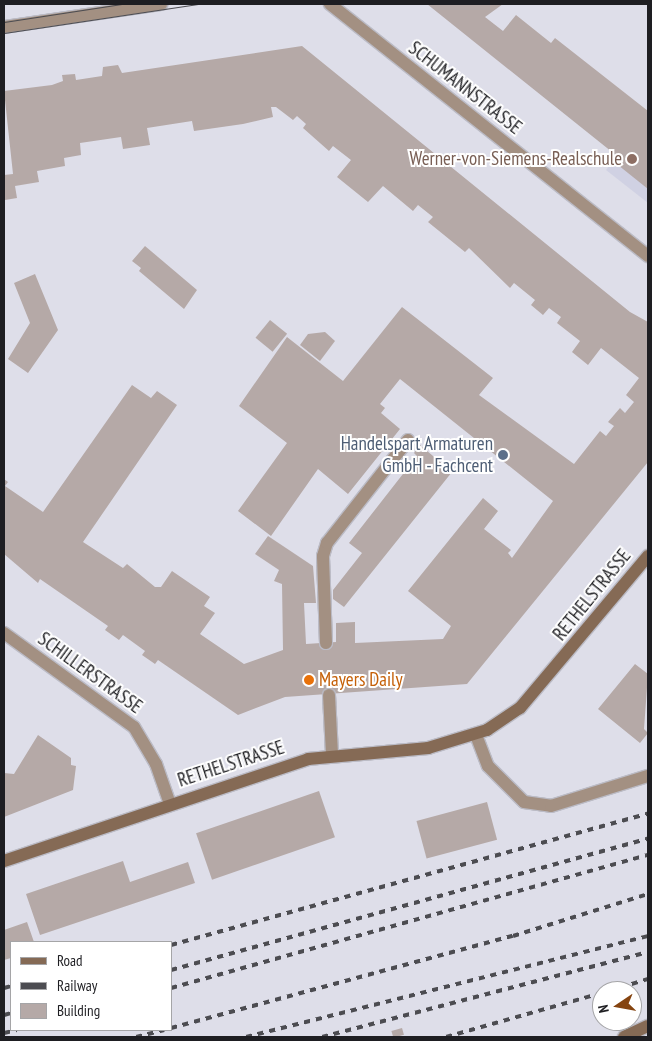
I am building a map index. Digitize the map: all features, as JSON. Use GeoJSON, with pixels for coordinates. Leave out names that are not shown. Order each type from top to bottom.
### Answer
{"type":"FeatureCollection","features":[{"type":"Feature","properties":{"kind":"street"},"geometry":{"type":"LineString","coordinates":[[4,27],[161,4]]}},
{"type":"Feature","properties":{"kind":"street","name":"SCHUMANNSTRASSE"},"geometry":{"type":"LineString","coordinates":[[330,4],[648,256]]}},
{"type":"Feature","properties":{"kind":"street"},"geometry":{"type":"LineString","coordinates":[[326,643],[322,556],[327,543],[408,440]]}},
{"type":"Feature","properties":{"kind":"street","name":"RETHELSTRASSE"},"geometry":{"type":"LineString","coordinates":[[4,861],[170,804],[332,755],[428,748],[476,735],[520,708],[648,556]]}},
{"type":"Feature","properties":{"kind":"street","name":"SCHILLERSTRASSE"},"geometry":{"type":"LineString","coordinates":[[4,633],[134,727],[156,764],[170,804]]}},
{"type":"Feature","properties":{"kind":"street"},"geometry":{"type":"LineString","coordinates":[[329,694],[332,755]]}},
{"type":"Feature","properties":{"kind":"street"},"geometry":{"type":"LineString","coordinates":[[476,735],[488,766],[524,802],[551,806],[648,776]]}},
{"type":"Feature","properties":{"kind":"street"},"geometry":{"type":"LineString","coordinates":[[624,1037],[648,1026]]}},
{"type":"Feature","properties":{"kind":"shaded area","name":"Werner-von-Siemens-Realschule"},"geometry":{"type":"Polygon","coordinates":[[[648,117],[648,203],[606,170],[648,117]]]}},
{"type":"Feature","properties":{"kind":"building"},"geometry":{"type":"Polygon","coordinates":[[[427,4],[503,4],[485,17],[503,31],[516,15],[551,43],[555,38],[648,111],[648,189],[613,161],[617,156],[427,4]]]}},
{"type":"Feature","properties":{"kind":"building"},"geometry":{"type":"Polygon","coordinates":[[[302,46],[630,312],[648,322],[648,462],[467,684],[285,697],[238,715],[158,660],[155,664],[142,655],[145,651],[123,635],[119,640],[105,630],[108,626],[40,579],[38,583],[4,554],[4,479],[8,482],[5,486],[43,512],[132,385],[151,398],[157,391],[177,405],[83,542],[123,568],[127,564],[155,587],[161,587],[172,571],[210,597],[204,606],[215,613],[200,634],[244,664],[283,650],[282,584],[274,581],[279,570],[255,554],[268,536],[313,566],[316,603],[304,603],[306,644],[336,642],[336,623],[355,622],[355,643],[443,639],[451,626],[408,591],[483,498],[498,511],[484,529],[511,550],[508,553],[512,558],[553,501],[400,379],[380,404],[385,408],[381,413],[400,429],[348,494],[318,469],[271,536],[238,511],[287,443],[239,406],[287,337],[343,381],[402,307],[493,378],[479,395],[574,464],[600,431],[606,436],[614,426],[608,422],[620,408],[625,413],[634,402],[626,395],[639,378],[601,348],[588,365],[572,352],[580,341],[557,323],[561,317],[549,308],[543,315],[531,305],[535,300],[514,283],[510,288],[469,248],[465,252],[428,222],[433,217],[418,205],[413,211],[383,186],[368,202],[337,177],[351,160],[333,146],[329,151],[303,128],[306,124],[297,116],[293,120],[276,107],[271,107],[273,117],[243,124],[194,131],[192,121],[147,128],[150,145],[123,149],[121,137],[80,143],[81,155],[64,158],[65,166],[37,171],[39,182],[15,186],[17,198],[5,200],[4,175],[13,174],[4,91],[52,85],[63,81],[62,75],[75,74],[76,80],[102,76],[103,67],[118,65],[122,73],[302,46]]]}},
{"type":"Feature","properties":{"kind":"building"},"geometry":{"type":"Polygon","coordinates":[[[145,246],[197,290],[184,309],[139,271],[141,268],[132,261],[145,246]]]}},
{"type":"Feature","properties":{"kind":"building"},"geometry":{"type":"Polygon","coordinates":[[[35,274],[58,330],[28,373],[8,359],[30,323],[14,283],[35,274]]]}},
{"type":"Feature","properties":{"kind":"building"},"geometry":{"type":"Polygon","coordinates":[[[270,320],[287,334],[273,352],[256,338],[270,320]]]}},
{"type":"Feature","properties":{"kind":"building"},"geometry":{"type":"Polygon","coordinates":[[[325,332],[335,341],[320,361],[300,345],[308,334],[325,332]]]}},
{"type":"Feature","properties":{"kind":"building"},"geometry":{"type":"Polygon","coordinates":[[[420,445],[452,472],[344,607],[333,599],[333,590],[362,553],[349,543],[417,456],[414,453],[420,445]]]}},
{"type":"Feature","properties":{"kind":"building"},"geometry":{"type":"Polygon","coordinates":[[[635,664],[648,674],[644,729],[648,733],[640,743],[598,709],[635,664]]]}},
{"type":"Feature","properties":{"kind":"building"},"geometry":{"type":"Polygon","coordinates":[[[38,735],[71,758],[71,765],[76,766],[73,790],[4,817],[4,773],[14,774],[38,735]]]}},
{"type":"Feature","properties":{"kind":"building"},"geometry":{"type":"Polygon","coordinates":[[[319,791],[335,837],[212,880],[196,833],[319,791]]]}},
{"type":"Feature","properties":{"kind":"building"},"geometry":{"type":"Polygon","coordinates":[[[487,802],[497,840],[427,859],[416,821],[487,802]]]}},
{"type":"Feature","properties":{"kind":"building"},"geometry":{"type":"Polygon","coordinates":[[[123,861],[130,882],[188,862],[195,883],[40,935],[26,894],[123,861]]]}},
{"type":"Feature","properties":{"kind":"building"},"geometry":{"type":"Polygon","coordinates":[[[27,922],[34,941],[10,941],[10,958],[4,960],[4,930],[27,922]]]}},
{"type":"Feature","properties":{"kind":"building"},"geometry":{"type":"Polygon","coordinates":[[[402,1028],[404,1035],[393,1037],[391,1031],[402,1028]]]}},
{"type":"Feature","properties":{"kind":"tram line"},"geometry":{"type":"LineString","coordinates":[[4,22],[122,4]]}},
{"type":"Feature","properties":{"kind":"tram line"},"geometry":{"type":"LineString","coordinates":[[4,33],[198,4]]}},
{"type":"Feature","properties":{"kind":"railway"},"geometry":{"type":"LineString","coordinates":[[172,945],[648,814]]}},
{"type":"Feature","properties":{"kind":"railway"},"geometry":{"type":"LineString","coordinates":[[172,970],[648,839]]}},
{"type":"Feature","properties":{"kind":"railway"},"geometry":{"type":"LineString","coordinates":[[172,988],[648,855]]}},
{"type":"Feature","properties":{"kind":"railway"},"geometry":{"type":"LineString","coordinates":[[172,1028],[513,936],[648,894]]}},
{"type":"Feature","properties":{"kind":"railway"},"geometry":{"type":"LineString","coordinates":[[246,1037],[648,936]]}},
{"type":"Feature","properties":{"kind":"railway"},"geometry":{"type":"LineString","coordinates":[[322,1037],[648,952]]}},
{"type":"Feature","properties":{"kind":"railway"},"geometry":{"type":"LineString","coordinates":[[642,981],[648,979]]}},
{"type":"Feature","properties":{"kind":"railway"},"geometry":{"type":"LineString","coordinates":[[4,988],[10,986]]}},
{"type":"Feature","properties":{"kind":"railway"},"geometry":{"type":"LineString","coordinates":[[446,1037],[592,996]]}},
{"type":"Feature","properties":{"kind":"railway"},"geometry":{"type":"LineString","coordinates":[[4,1015],[10,1013]]}},
{"type":"Feature","properties":{"kind":"railway"},"geometry":{"type":"LineString","coordinates":[[4,1033],[13,1031]]}},
{"type":"Feature","properties":{"kind":"railway"},"geometry":{"type":"LineString","coordinates":[[136,1037],[160,1031]]}},
{"type":"Feature","properties":{"kind":"place","name":"Werner-von-Siemens-Realschule"},"geometry":{"type":"Point","coordinates":[632,159]}},
{"type":"Feature","properties":{"kind":"place","name":"Handelspart Armaturen GmbH - Fachcent"},"geometry":{"type":"Point","coordinates":[503,455]}},
{"type":"Feature","properties":{"kind":"place","name":"Mayers Daily"},"geometry":{"type":"Point","coordinates":[309,680]}}]}
